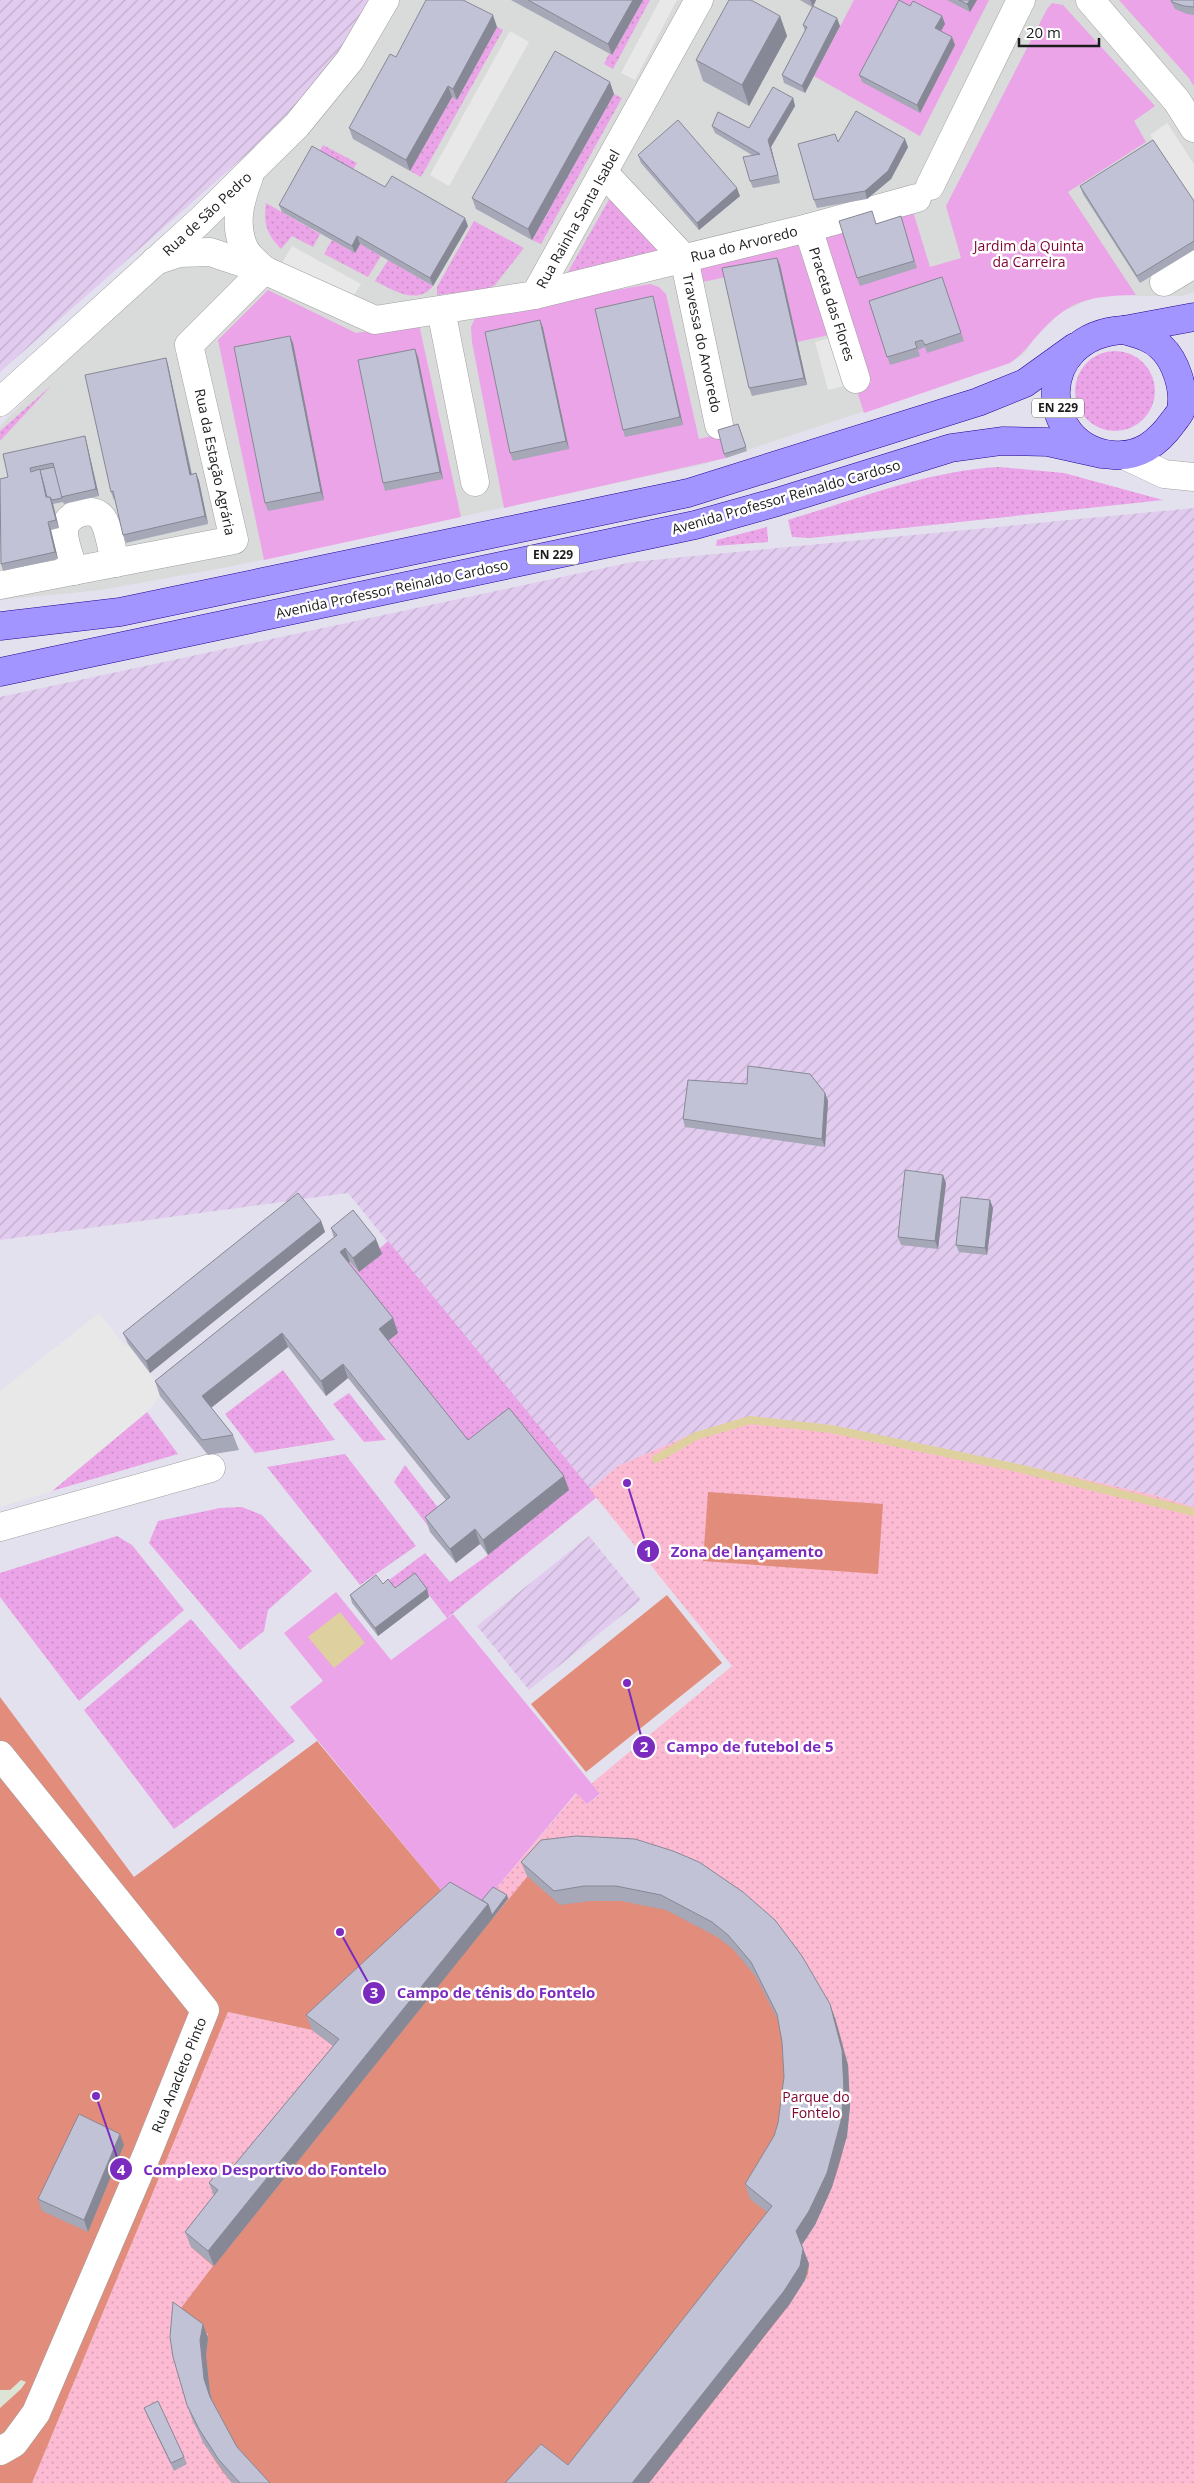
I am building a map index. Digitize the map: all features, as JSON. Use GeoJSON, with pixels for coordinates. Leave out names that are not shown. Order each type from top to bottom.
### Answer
{"type":"FeatureCollection","features":[{"type":"Feature","properties":{"kind":"main road","name":"EN 229"},"geometry":{"type":"LineString","coordinates":[[0,626],[120,612],[688,493],[978,402],[1025,383],[1075,347],[1098,334],[1194,317]]}},
{"type":"Feature","properties":{"kind":"main road","name":"EN 229"},"geometry":{"type":"LineString","coordinates":[[1075,347],[1063,363],[1057,380],[1056,399],[1061,417],[1071,434],[1085,446],[1113,454],[1144,450],[1162,439],[1188,401],[1174,362],[1161,346],[1144,336],[1124,330]]}},
{"type":"Feature","properties":{"kind":"main road","name":"Avenida Professor Reinaldo Cardoso"},"geometry":{"type":"LineString","coordinates":[[0,672],[695,524],[776,502],[951,448],[1002,441],[1048,442],[1113,454]]}},
{"type":"Feature","properties":{"kind":"street","name":"Rua de São Pedro"},"geometry":{"type":"LineString","coordinates":[[0,402],[251,173],[297,125],[350,60],[385,0]]}},
{"type":"Feature","properties":{"kind":"street","name":"Rua Rainha Santa Isabel"},"geometry":{"type":"LineString","coordinates":[[155,261],[179,253],[210,252],[264,270],[375,320],[535,295],[699,0]]}},
{"type":"Feature","properties":{"kind":"street","name":"Rua do Arvoredo"},"geometry":{"type":"LineString","coordinates":[[535,295],[808,228],[924,192],[1021,0]]}},
{"type":"Feature","properties":{"kind":"street"},"geometry":{"type":"LineString","coordinates":[[1090,0],[1177,101],[1194,128]]}},
{"type":"Feature","properties":{"kind":"street"},"geometry":{"type":"LineString","coordinates":[[251,173],[238,212],[240,231],[246,251],[264,270]]}},
{"type":"Feature","properties":{"kind":"street","name":"Travessa do Arvoredo"},"geometry":{"type":"LineString","coordinates":[[604,173],[684,258],[719,425]]}},
{"type":"Feature","properties":{"kind":"street","name":"Praceta das Flores"},"geometry":{"type":"LineString","coordinates":[[808,228],[856,379]]}},
{"type":"Feature","properties":{"kind":"street"},"geometry":{"type":"LineString","coordinates":[[1164,282],[1194,264]]}},
{"type":"Feature","properties":{"kind":"street","name":"Rua da Estação Agrária"},"geometry":{"type":"LineString","coordinates":[[0,585],[234,540],[189,345],[264,270]]}},
{"type":"Feature","properties":{"kind":"street"},"geometry":{"type":"LineString","coordinates":[[441,310],[475,482]]}},
{"type":"Feature","properties":{"kind":"street"},"geometry":{"type":"LineString","coordinates":[[1113,454],[1164,474],[1194,477]]}},
{"type":"Feature","properties":{"kind":"street"},"geometry":{"type":"LineString","coordinates":[[74,571],[64,532],[67,522],[74,515],[82,512],[98,514],[104,520],[115,563]]}},
{"type":"Feature","properties":{"kind":"street"},"geometry":{"type":"LineString","coordinates":[[0,1527],[211,1468]]}},
{"type":"Feature","properties":{"kind":"street","name":"Rua Anacleto Pinto"},"geometry":{"type":"LineString","coordinates":[[0,1755],[205,2010],[147,2154],[36,2413],[14,2443],[0,2451]]}},
{"type":"Feature","properties":{"kind":"shaded area"},"geometry":{"type":"Polygon","coordinates":[[[0,0],[375,0],[325,74],[264,139],[0,372],[0,0]]]}},
{"type":"Feature","properties":{"kind":"shaded area"},"geometry":{"type":"Polygon","coordinates":[[[375,0],[1194,0],[1194,292],[1182,296],[1118,294],[1096,296],[1060,313],[1036,336],[1025,353],[1010,363],[705,464],[228,567],[101,590],[0,600],[0,426],[295,123],[375,0]]]}},
{"type":"Feature","properties":{"kind":"shaded area"},"geometry":{"type":"Polygon","coordinates":[[[660,0],[677,0],[635,80],[621,73],[660,0]]]}},
{"type":"Feature","properties":{"kind":"shaded area"},"geometry":{"type":"Polygon","coordinates":[[[510,31],[529,42],[449,186],[430,175],[510,31]]]}},
{"type":"Feature","properties":{"kind":"shaded area"},"geometry":{"type":"Polygon","coordinates":[[[1167,123],[1194,164],[1194,201],[1150,135],[1167,123]]]}},
{"type":"Feature","properties":{"kind":"shaded area"},"geometry":{"type":"Polygon","coordinates":[[[292,246],[361,284],[354,295],[282,263],[292,246]]]}},
{"type":"Feature","properties":{"kind":"shaded area"},"geometry":{"type":"Polygon","coordinates":[[[833,337],[847,385],[828,390],[815,342],[833,337]]]}},
{"type":"Feature","properties":{"kind":"shaded area"},"geometry":{"type":"Polygon","coordinates":[[[1194,508],[1194,1507],[1154,1495],[1022,1465],[829,1425],[749,1416],[694,1433],[618,1466],[590,1490],[348,1193],[0,1240],[0,697],[632,562],[1194,508]]]}},
{"type":"Feature","properties":{"kind":"shaded area"},"geometry":{"type":"Polygon","coordinates":[[[99,1313],[125,1346],[128,1344],[164,1392],[147,1412],[52,1491],[0,1507],[0,1391],[99,1313]]]}},
{"type":"Feature","properties":{"kind":"shaded area"},"geometry":{"type":"Polygon","coordinates":[[[589,1536],[641,1600],[529,1690],[477,1626],[589,1536]]]}},
{"type":"Feature","properties":{"kind":"shaded area"},"geometry":{"type":"Polygon","coordinates":[[[340,1612],[365,1643],[334,1668],[308,1637],[340,1612]]]}},
{"type":"Feature","properties":{"kind":"shaded area"},"geometry":{"type":"Polygon","coordinates":[[[21,2380],[26,2382],[21,2389],[0,2408],[0,2390],[10,2390],[21,2380]]]}},
{"type":"Feature","properties":{"kind":"green space"},"geometry":{"type":"Polygon","coordinates":[[[643,0],[650,0],[613,69],[604,64],[609,54],[612,55],[643,0]]]}},
{"type":"Feature","properties":{"kind":"green space"},"geometry":{"type":"Polygon","coordinates":[[[854,0],[989,0],[920,136],[814,76],[854,0]]]}},
{"type":"Feature","properties":{"kind":"green space"},"geometry":{"type":"Polygon","coordinates":[[[1119,0],[1194,0],[1194,86],[1188,77],[1119,0]]]}},
{"type":"Feature","properties":{"kind":"green space","name":"Jardim da Quinta da Carreira"},"geometry":{"type":"Polygon","coordinates":[[[1052,3],[1063,5],[1155,106],[1134,121],[1146,142],[1068,192],[1136,295],[1106,297],[1081,302],[1060,314],[1010,363],[864,413],[856,388],[871,383],[820,230],[911,205],[930,267],[961,258],[946,206],[1047,9],[1052,3]]]}},
{"type":"Feature","properties":{"kind":"green space"},"geometry":{"type":"Polygon","coordinates":[[[497,27],[503,30],[421,177],[410,171],[452,97],[457,100],[497,27]]]}},
{"type":"Feature","properties":{"kind":"green space"},"geometry":{"type":"Polygon","coordinates":[[[614,94],[622,98],[541,244],[532,240],[614,94]]]}},
{"type":"Feature","properties":{"kind":"green space"},"geometry":{"type":"Polygon","coordinates":[[[323,145],[357,163],[350,174],[317,156],[323,145]]]}},
{"type":"Feature","properties":{"kind":"green space"},"geometry":{"type":"Polygon","coordinates":[[[611,196],[660,254],[568,272],[611,196]]]}},
{"type":"Feature","properties":{"kind":"green space"},"geometry":{"type":"Polygon","coordinates":[[[266,203],[320,234],[313,247],[292,236],[281,249],[267,228],[265,217],[266,203]]]}},
{"type":"Feature","properties":{"kind":"green space"},"geometry":{"type":"Polygon","coordinates":[[[474,221],[524,248],[495,285],[487,289],[437,295],[437,287],[474,221]]]}},
{"type":"Feature","properties":{"kind":"green space"},"geometry":{"type":"Polygon","coordinates":[[[332,240],[355,253],[360,244],[381,256],[368,277],[324,254],[332,240]]]}},
{"type":"Feature","properties":{"kind":"green space"},"geometry":{"type":"Polygon","coordinates":[[[797,242],[829,335],[797,342],[780,265],[703,282],[700,263],[797,242]]]}},
{"type":"Feature","properties":{"kind":"green space"},"geometry":{"type":"Polygon","coordinates":[[[388,260],[433,286],[427,292],[412,296],[397,292],[375,281],[388,260]]]}},
{"type":"Feature","properties":{"kind":"green space"},"geometry":{"type":"Polygon","coordinates":[[[650,284],[659,287],[666,294],[699,439],[720,434],[726,458],[504,508],[472,342],[471,327],[475,318],[484,314],[650,284]]]}},
{"type":"Feature","properties":{"kind":"green space"},"geometry":{"type":"Polygon","coordinates":[[[268,290],[356,333],[419,324],[461,517],[264,560],[218,340],[268,290]]]}},
{"type":"Feature","properties":{"kind":"green space"},"geometry":{"type":"Polygon","coordinates":[[[1115,351],[1130,354],[1143,363],[1152,376],[1155,391],[1152,406],[1143,419],[1130,428],[1115,431],[1100,428],[1087,419],[1078,406],[1075,391],[1078,376],[1087,363],[1100,354],[1115,351]]]}},
{"type":"Feature","properties":{"kind":"green space"},"geometry":{"type":"Polygon","coordinates":[[[52,385],[0,441],[0,431],[52,385]]]}},
{"type":"Feature","properties":{"kind":"green space"},"geometry":{"type":"Polygon","coordinates":[[[999,467],[1064,473],[1163,500],[811,538],[792,537],[788,520],[919,480],[945,474],[999,467]]]}},
{"type":"Feature","properties":{"kind":"green space"},"geometry":{"type":"Polygon","coordinates":[[[767,527],[768,542],[716,546],[717,540],[767,527]]]}},
{"type":"Feature","properties":{"kind":"green space"},"geometry":{"type":"Polygon","coordinates":[[[388,1241],[597,1497],[447,1618],[418,1581],[398,1596],[381,1586],[425,1553],[450,1582],[488,1555],[474,1455],[384,1344],[398,1333],[345,1266],[350,1262],[359,1272],[381,1254],[378,1250],[388,1241]]]}},
{"type":"Feature","properties":{"kind":"green space"},"geometry":{"type":"Polygon","coordinates":[[[283,1370],[335,1440],[255,1453],[225,1414],[283,1370]]]}},
{"type":"Feature","properties":{"kind":"green space"},"geometry":{"type":"Polygon","coordinates":[[[349,1393],[386,1440],[364,1442],[333,1404],[349,1393]]]}},
{"type":"Feature","properties":{"kind":"green space"},"geometry":{"type":"Polygon","coordinates":[[[147,1412],[178,1454],[52,1491],[147,1412]]]}},
{"type":"Feature","properties":{"kind":"green space","name":"Parque do Fontelo"},"geometry":{"type":"Polygon","coordinates":[[[749,1416],[829,1425],[1022,1465],[1154,1495],[1194,1507],[1194,2483],[32,2483],[228,2012],[312,2030],[478,1910],[577,1793],[587,1804],[600,1795],[591,1784],[732,1666],[590,1490],[618,1466],[694,1433],[749,1416]]]}},
{"type":"Feature","properties":{"kind":"green space"},"geometry":{"type":"Polygon","coordinates":[[[345,1454],[416,1546],[360,1585],[267,1467],[345,1454]]]}},
{"type":"Feature","properties":{"kind":"green space"},"geometry":{"type":"Polygon","coordinates":[[[405,1465],[443,1514],[428,1526],[394,1482],[405,1465]]]}},
{"type":"Feature","properties":{"kind":"green space"},"geometry":{"type":"Polygon","coordinates":[[[708,1492],[883,1504],[878,1574],[703,1561],[708,1492]]]}},
{"type":"Feature","properties":{"kind":"green space"},"geometry":{"type":"Polygon","coordinates":[[[242,1507],[262,1515],[312,1571],[268,1610],[264,1631],[240,1650],[149,1543],[158,1521],[220,1508],[242,1507]]]}},
{"type":"Feature","properties":{"kind":"green space"},"geometry":{"type":"Polygon","coordinates":[[[117,1536],[132,1545],[184,1610],[79,1701],[0,1597],[0,1573],[117,1536]]]}},
{"type":"Feature","properties":{"kind":"green space"},"geometry":{"type":"Polygon","coordinates":[[[336,1592],[391,1660],[453,1614],[600,1794],[587,1804],[576,1793],[478,1910],[450,1901],[290,1707],[323,1681],[284,1633],[336,1592]]]}},
{"type":"Feature","properties":{"kind":"green space"},"geometry":{"type":"Polygon","coordinates":[[[667,1595],[722,1663],[586,1772],[531,1704],[667,1595]]]}},
{"type":"Feature","properties":{"kind":"green space"},"geometry":{"type":"Polygon","coordinates":[[[191,1619],[295,1741],[174,1829],[84,1710],[191,1619]]]}},
{"type":"Feature","properties":{"kind":"green space"},"geometry":{"type":"Polygon","coordinates":[[[0,1697],[134,1877],[317,1741],[450,1901],[493,1918],[546,1854],[600,1851],[835,2018],[848,2078],[846,2136],[840,2164],[830,2192],[801,2246],[809,2264],[808,2274],[789,2305],[649,2483],[232,2483],[216,2462],[203,2440],[192,2417],[184,2392],[208,2334],[178,2312],[213,2266],[191,2247],[344,2054],[312,2030],[228,2012],[32,2483],[0,2483],[0,1697]]]}},
{"type":"Feature","properties":{"kind":"building"},"geometry":{"type":"Polygon","coordinates":[[[426,0],[463,0],[493,15],[453,89],[448,86],[406,160],[349,128],[390,54],[396,57],[426,0]]]}},
{"type":"Feature","properties":{"kind":"building"},"geometry":{"type":"Polygon","coordinates":[[[528,0],[633,0],[608,44],[528,0]]]}},
{"type":"Feature","properties":{"kind":"building"},"geometry":{"type":"Polygon","coordinates":[[[729,0],[751,0],[780,16],[742,85],[696,60],[729,0]]]}},
{"type":"Feature","properties":{"kind":"building"},"geometry":{"type":"Polygon","coordinates":[[[899,0],[910,6],[913,1],[942,16],[935,28],[952,37],[917,105],[859,75],[899,0]]]}},
{"type":"Feature","properties":{"kind":"building"},"geometry":{"type":"Polygon","coordinates":[[[959,0],[970,0],[967,4],[959,0]]]}},
{"type":"Feature","properties":{"kind":"building"},"geometry":{"type":"Polygon","coordinates":[[[1172,0],[1194,0],[1194,7],[1184,6],[1172,2],[1172,0]]]}},
{"type":"Feature","properties":{"kind":"building"},"geometry":{"type":"Polygon","coordinates":[[[813,6],[837,18],[802,86],[782,75],[807,27],[803,25],[813,6]]]}},
{"type":"Feature","properties":{"kind":"building"},"geometry":{"type":"Polygon","coordinates":[[[555,51],[610,82],[528,229],[472,198],[555,51]]]}},
{"type":"Feature","properties":{"kind":"building"},"geometry":{"type":"Polygon","coordinates":[[[773,87],[793,98],[768,140],[778,175],[750,181],[743,157],[760,154],[712,126],[718,112],[749,128],[773,87]]]}},
{"type":"Feature","properties":{"kind":"building"},"geometry":{"type":"Polygon","coordinates":[[[856,111],[905,139],[888,171],[865,191],[814,200],[798,144],[835,134],[838,142],[856,111]]]}},
{"type":"Feature","properties":{"kind":"building"},"geometry":{"type":"Polygon","coordinates":[[[678,120],[737,188],[697,223],[638,155],[678,120]]]}},
{"type":"Feature","properties":{"kind":"building"},"geometry":{"type":"Polygon","coordinates":[[[1153,140],[1194,201],[1194,241],[1137,276],[1080,186],[1153,140]]]}},
{"type":"Feature","properties":{"kind":"building"},"geometry":{"type":"Polygon","coordinates":[[[312,146],[385,187],[392,176],[465,218],[430,278],[357,236],[352,246],[279,205],[312,146]]]}},
{"type":"Feature","properties":{"kind":"building"},"geometry":{"type":"Polygon","coordinates":[[[872,211],[876,224],[901,216],[914,261],[857,278],[839,221],[872,211]]]}},
{"type":"Feature","properties":{"kind":"building"},"geometry":{"type":"Polygon","coordinates":[[[777,258],[804,378],[749,388],[722,268],[777,258]]]}},
{"type":"Feature","properties":{"kind":"building"},"geometry":{"type":"Polygon","coordinates":[[[942,277],[961,333],[925,345],[922,340],[915,342],[917,348],[887,357],[869,301],[942,277]]]}},
{"type":"Feature","properties":{"kind":"building"},"geometry":{"type":"Polygon","coordinates":[[[653,296],[680,417],[623,430],[595,309],[653,296]]]}},
{"type":"Feature","properties":{"kind":"building"},"geometry":{"type":"Polygon","coordinates":[[[540,320],[566,441],[510,453],[485,332],[540,320]]]}},
{"type":"Feature","properties":{"kind":"building"},"geometry":{"type":"Polygon","coordinates":[[[290,336],[321,492],[265,503],[234,347],[290,336]]]}},
{"type":"Feature","properties":{"kind":"building"},"geometry":{"type":"Polygon","coordinates":[[[415,349],[440,472],[383,483],[358,360],[415,349]]]}},
{"type":"Feature","properties":{"kind":"building"},"geometry":{"type":"Polygon","coordinates":[[[166,358],[190,475],[196,473],[205,516],[123,535],[113,491],[111,492],[85,375],[166,358]]]}},
{"type":"Feature","properties":{"kind":"building"},"geometry":{"type":"Polygon","coordinates":[[[738,424],[746,447],[724,454],[718,430],[738,424]]]}},
{"type":"Feature","properties":{"kind":"building"},"geometry":{"type":"Polygon","coordinates":[[[85,436],[96,489],[61,497],[53,463],[30,468],[31,472],[40,469],[46,497],[50,497],[56,520],[48,522],[55,552],[1,564],[0,479],[8,477],[3,454],[85,436]]]}},
{"type":"Feature","properties":{"kind":"building"},"geometry":{"type":"Polygon","coordinates":[[[54,467],[62,498],[52,500],[50,497],[47,497],[40,470],[54,467]]]}},
{"type":"Feature","properties":{"kind":"building"},"geometry":{"type":"Polygon","coordinates":[[[748,1066],[810,1074],[825,1093],[822,1139],[683,1119],[688,1080],[747,1084],[748,1066]]]}},
{"type":"Feature","properties":{"kind":"building"},"geometry":{"type":"Polygon","coordinates":[[[905,1170],[943,1175],[935,1241],[898,1237],[905,1170]]]}},
{"type":"Feature","properties":{"kind":"building"},"geometry":{"type":"Polygon","coordinates":[[[298,1193],[321,1221],[146,1361],[123,1333],[298,1193]]]}},
{"type":"Feature","properties":{"kind":"building"},"geometry":{"type":"Polygon","coordinates":[[[961,1197],[990,1200],[985,1248],[956,1245],[961,1197]]]}},
{"type":"Feature","properties":{"kind":"building"},"geometry":{"type":"Polygon","coordinates":[[[353,1210],[376,1239],[353,1258],[345,1248],[340,1252],[393,1318],[379,1329],[468,1440],[509,1408],[564,1476],[483,1540],[475,1529],[450,1549],[425,1517],[450,1497],[343,1364],[321,1381],[282,1333],[202,1396],[233,1435],[202,1440],[155,1381],[337,1235],[331,1228],[353,1210]]]}},
{"type":"Feature","properties":{"kind":"building"},"geometry":{"type":"Polygon","coordinates":[[[415,1573],[427,1589],[375,1628],[350,1595],[376,1575],[383,1584],[388,1579],[395,1588],[415,1573]]]}},
{"type":"Feature","properties":{"kind":"building"},"geometry":{"type":"Polygon","coordinates":[[[576,1836],[635,1839],[673,1851],[699,1862],[743,1892],[775,1920],[802,1956],[830,2004],[842,2050],[844,2091],[841,2121],[827,2173],[809,2211],[796,2231],[803,2249],[800,2266],[784,2291],[632,2483],[505,2483],[541,2444],[568,2465],[772,2206],[745,2184],[774,2136],[778,2123],[784,2077],[782,2042],[777,2014],[751,1962],[728,1935],[712,1922],[661,1895],[616,1886],[584,1886],[554,1891],[521,1862],[541,1840],[576,1836]]]}},
{"type":"Feature","properties":{"kind":"building"},"geometry":{"type":"Polygon","coordinates":[[[450,1882],[488,1904],[208,2251],[185,2232],[218,2190],[209,2183],[219,2170],[226,2175],[339,2039],[306,2015],[450,1882]]]}},
{"type":"Feature","properties":{"kind":"building"},"geometry":{"type":"Polygon","coordinates":[[[493,1887],[507,1895],[492,1915],[488,1904],[482,1900],[493,1887]]]}},
{"type":"Feature","properties":{"kind":"building"},"geometry":{"type":"Polygon","coordinates":[[[79,2114],[120,2134],[84,2220],[38,2199],[79,2114]]]}},
{"type":"Feature","properties":{"kind":"building"},"geometry":{"type":"Polygon","coordinates":[[[173,2302],[203,2324],[200,2340],[204,2379],[210,2397],[237,2447],[270,2483],[240,2483],[219,2460],[199,2429],[187,2405],[173,2357],[170,2337],[173,2302]]]}},
{"type":"Feature","properties":{"kind":"building"},"geometry":{"type":"Polygon","coordinates":[[[158,2401],[184,2457],[171,2463],[144,2408],[158,2401]]]}},
{"type":"Feature","properties":{"kind":"waterway"},"geometry":{"type":"LineString","coordinates":[[656,1459],[696,1436],[750,1420],[831,1429],[1022,1469],[1194,1512]]}},
{"type":"Feature","properties":{"kind":"place","name":"Zona de lançamento"},"geometry":{"type":"Point","coordinates":[627,1483]}},
{"type":"Feature","properties":{"kind":"place","name":"Campo de futebol de 5"},"geometry":{"type":"Point","coordinates":[627,1683]}},
{"type":"Feature","properties":{"kind":"place","name":"Campo de ténis do Fontelo"},"geometry":{"type":"Point","coordinates":[340,1932]}},
{"type":"Feature","properties":{"kind":"place","name":"Complexo Desportivo do Fontelo"},"geometry":{"type":"Point","coordinates":[96,2096]}}]}
